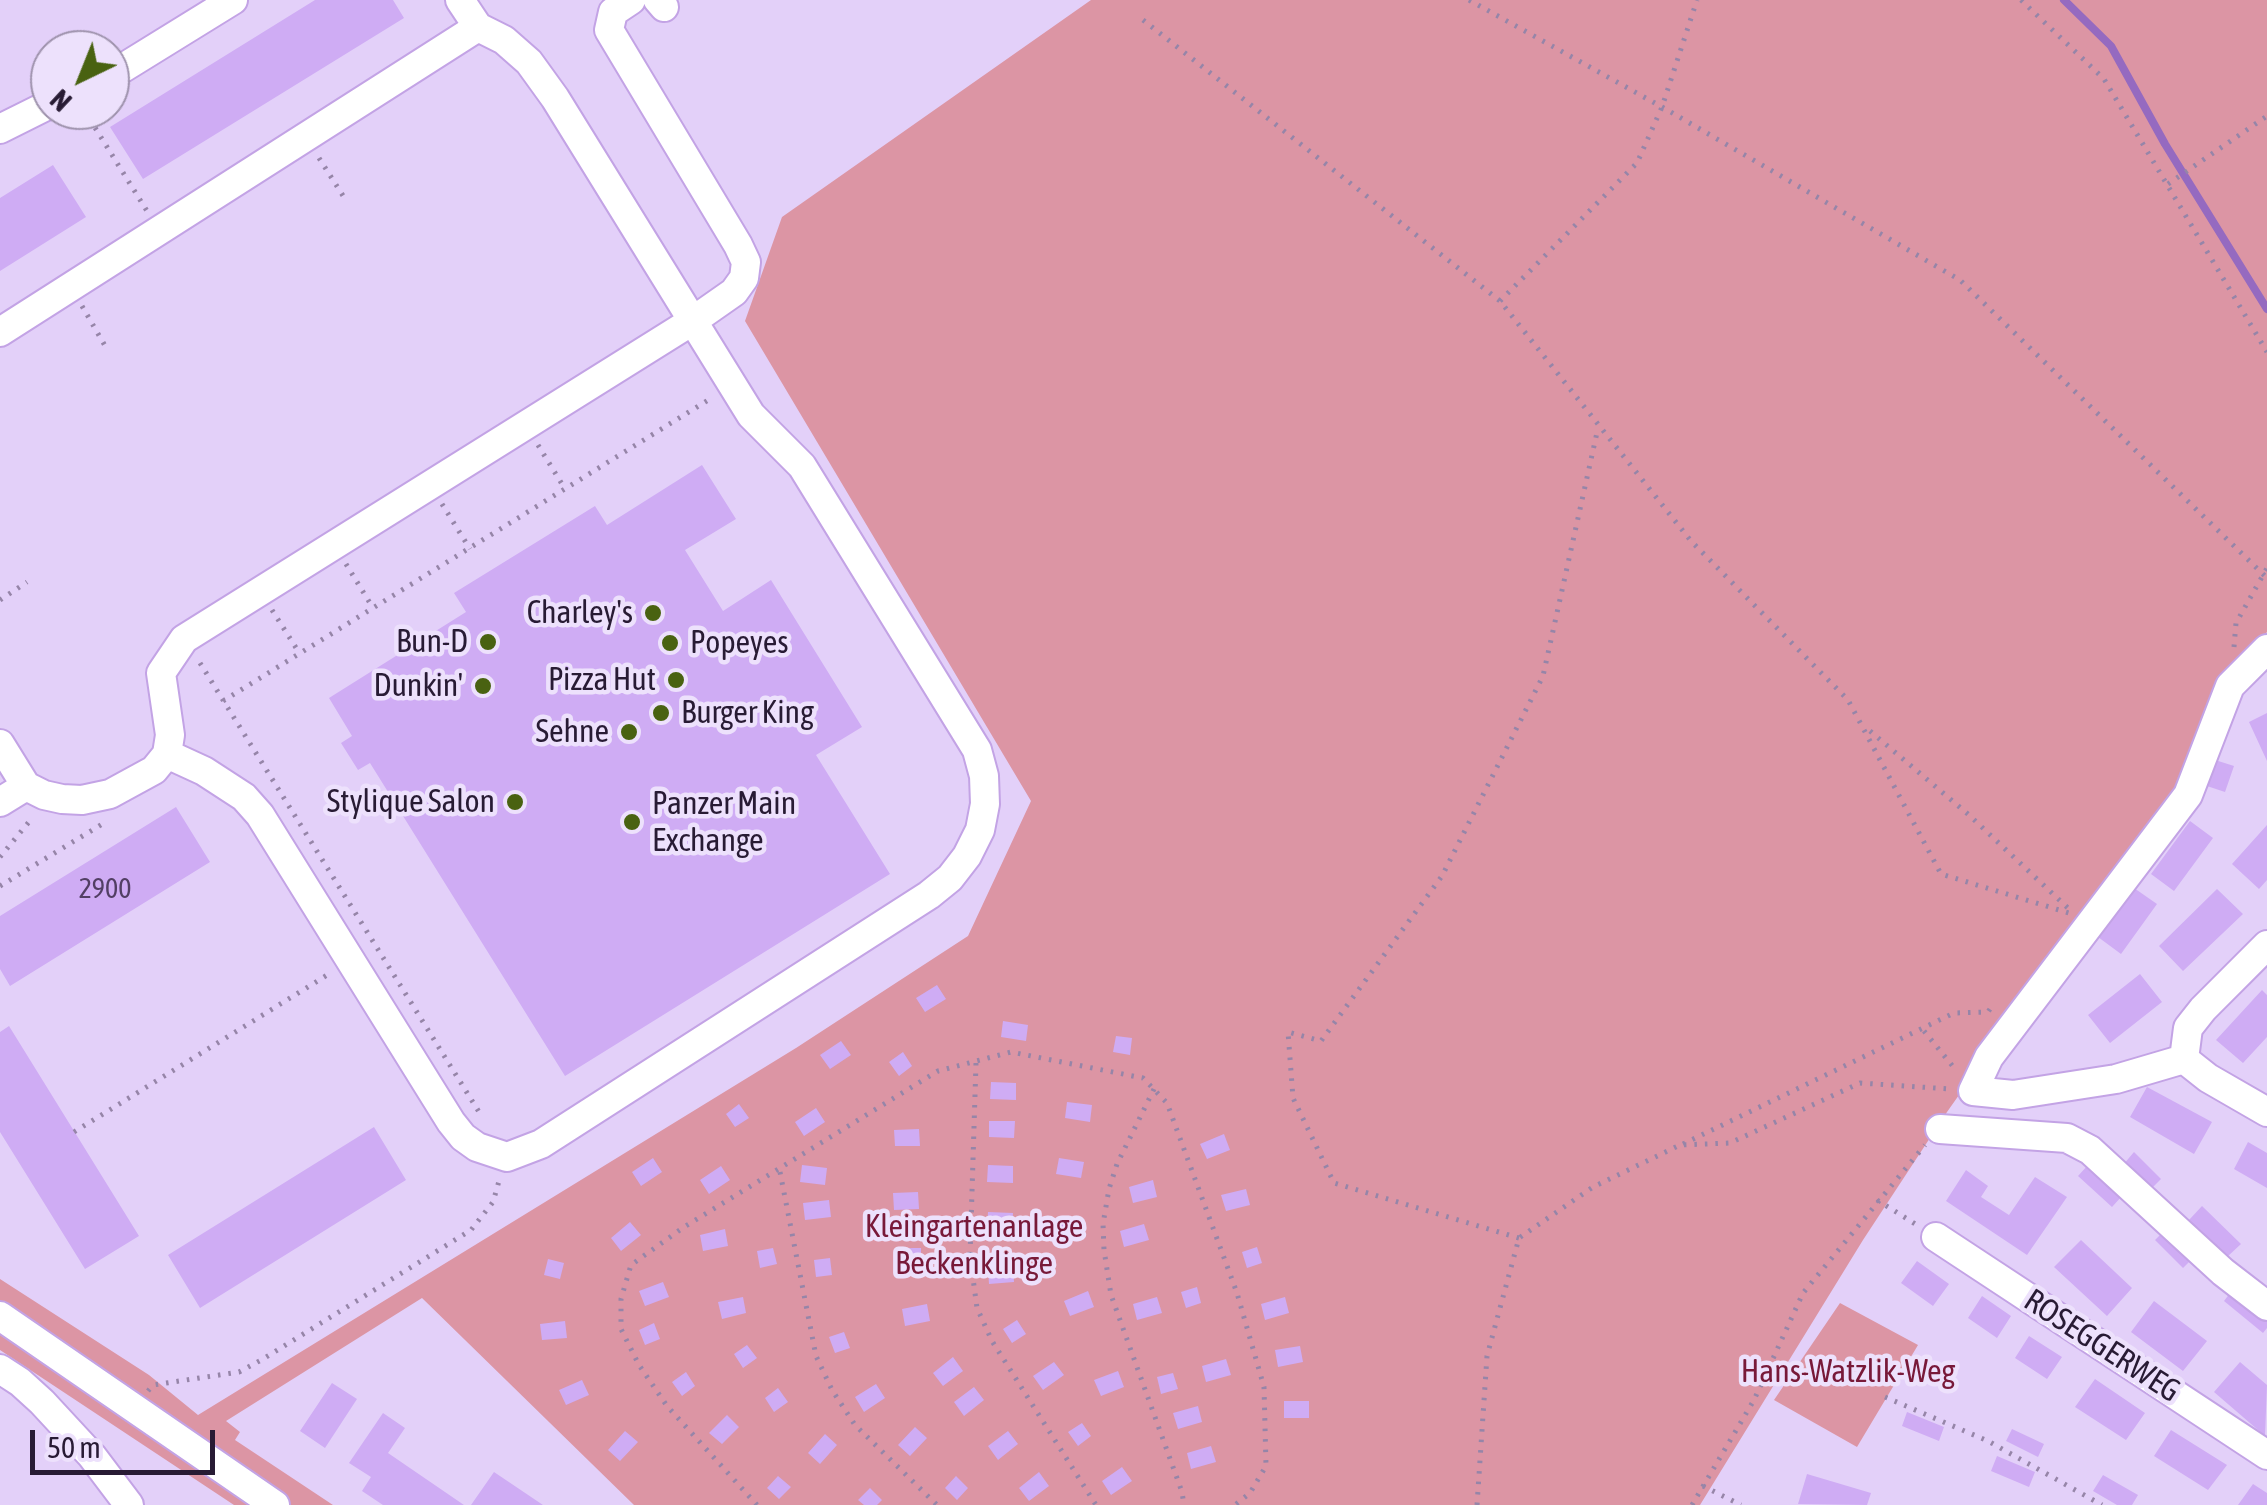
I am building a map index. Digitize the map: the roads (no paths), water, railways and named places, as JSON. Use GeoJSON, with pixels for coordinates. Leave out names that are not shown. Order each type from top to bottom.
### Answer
{"type":"FeatureCollection","features":[{"type":"Feature","properties":{"kind":"street"},"geometry":{"type":"LineString","coordinates":[[130,64],[233,0]]}},
{"type":"Feature","properties":{"kind":"street"},"geometry":{"type":"LineString","coordinates":[[167,754],[227,784],[260,815],[451,1122],[477,1147],[503,1155],[540,1144],[929,895],[968,856],[980,830],[985,804],[984,776],[977,750],[802,466],[751,415],[528,62],[504,40],[478,28],[460,0]]}},
{"type":"Feature","properties":{"kind":"street"},"geometry":{"type":"LineString","coordinates":[[0,802],[35,791],[82,800],[110,794],[154,770],[167,754],[170,735],[160,672],[184,639],[734,292],[744,278],[746,262],[609,30],[614,12],[631,0]]}},
{"type":"Feature","properties":{"kind":"street"},"geometry":{"type":"LineString","coordinates":[[0,332],[478,28]]}},
{"type":"Feature","properties":{"kind":"street"},"geometry":{"type":"LineString","coordinates":[[0,128],[30,114]]}},
{"type":"Feature","properties":{"kind":"street"},"geometry":{"type":"LineString","coordinates":[[2184,1059],[2116,1078],[2013,1095],[1973,1090],[1989,1057],[2188,796],[2230,686],[2267,649]]}},
{"type":"Feature","properties":{"kind":"street"},"geometry":{"type":"LineString","coordinates":[[0,744],[35,791]]}},
{"type":"Feature","properties":{"kind":"street"},"geometry":{"type":"LineString","coordinates":[[2184,1059],[2188,1028],[2203,1008],[2267,946]]}},
{"type":"Feature","properties":{"kind":"street"},"geometry":{"type":"LineString","coordinates":[[2184,1059],[2208,1078],[2267,1112]]}},
{"type":"Feature","properties":{"kind":"street"},"geometry":{"type":"LineString","coordinates":[[1940,1128],[2067,1138],[2090,1150],[2222,1272],[2267,1306]]}},
{"type":"Feature","properties":{"kind":"street","name":"ROSEGGERWEG"},"geometry":{"type":"LineString","coordinates":[[1936,1237],[2267,1455]]}},
{"type":"Feature","properties":{"kind":"street"},"geometry":{"type":"LineString","coordinates":[[0,1316],[275,1505]]}},
{"type":"Feature","properties":{"kind":"street"},"geometry":{"type":"LineString","coordinates":[[0,1369],[42,1402],[92,1456],[129,1505]]}},
{"type":"Feature","properties":{"kind":"waterway"},"geometry":{"type":"LineString","coordinates":[[2064,0],[2111,46],[2165,144],[2267,309]]}},
{"type":"Feature","properties":{"kind":"place","name":"Charley's"},"geometry":{"type":"Point","coordinates":[653,613]}},
{"type":"Feature","properties":{"kind":"place","name":"Bun-D"},"geometry":{"type":"Point","coordinates":[488,642]}},
{"type":"Feature","properties":{"kind":"place","name":"Popeyes"},"geometry":{"type":"Point","coordinates":[670,643]}},
{"type":"Feature","properties":{"kind":"place","name":"Pizza Hut"},"geometry":{"type":"Point","coordinates":[676,680]}},
{"type":"Feature","properties":{"kind":"place","name":"Dunkin'"},"geometry":{"type":"Point","coordinates":[483,686]}},
{"type":"Feature","properties":{"kind":"place","name":"Burger King"},"geometry":{"type":"Point","coordinates":[661,713]}},
{"type":"Feature","properties":{"kind":"place","name":"Sehne"},"geometry":{"type":"Point","coordinates":[629,732]}},
{"type":"Feature","properties":{"kind":"place","name":"Stylique Salon"},"geometry":{"type":"Point","coordinates":[515,802]}},
{"type":"Feature","properties":{"kind":"place","name":"Panzer Main Exchange"},"geometry":{"type":"Point","coordinates":[632,822]}},
{"type":"Feature","properties":{"kind":"park label","name":"Kleingartenanlage Beckenklinge"},"geometry":{"type":"Point","coordinates":[974,1246]}},
{"type":"Feature","properties":{"kind":"park label","name":"Hans-Watzlik-Weg"},"geometry":{"type":"Point","coordinates":[1848,1372]}}]}
